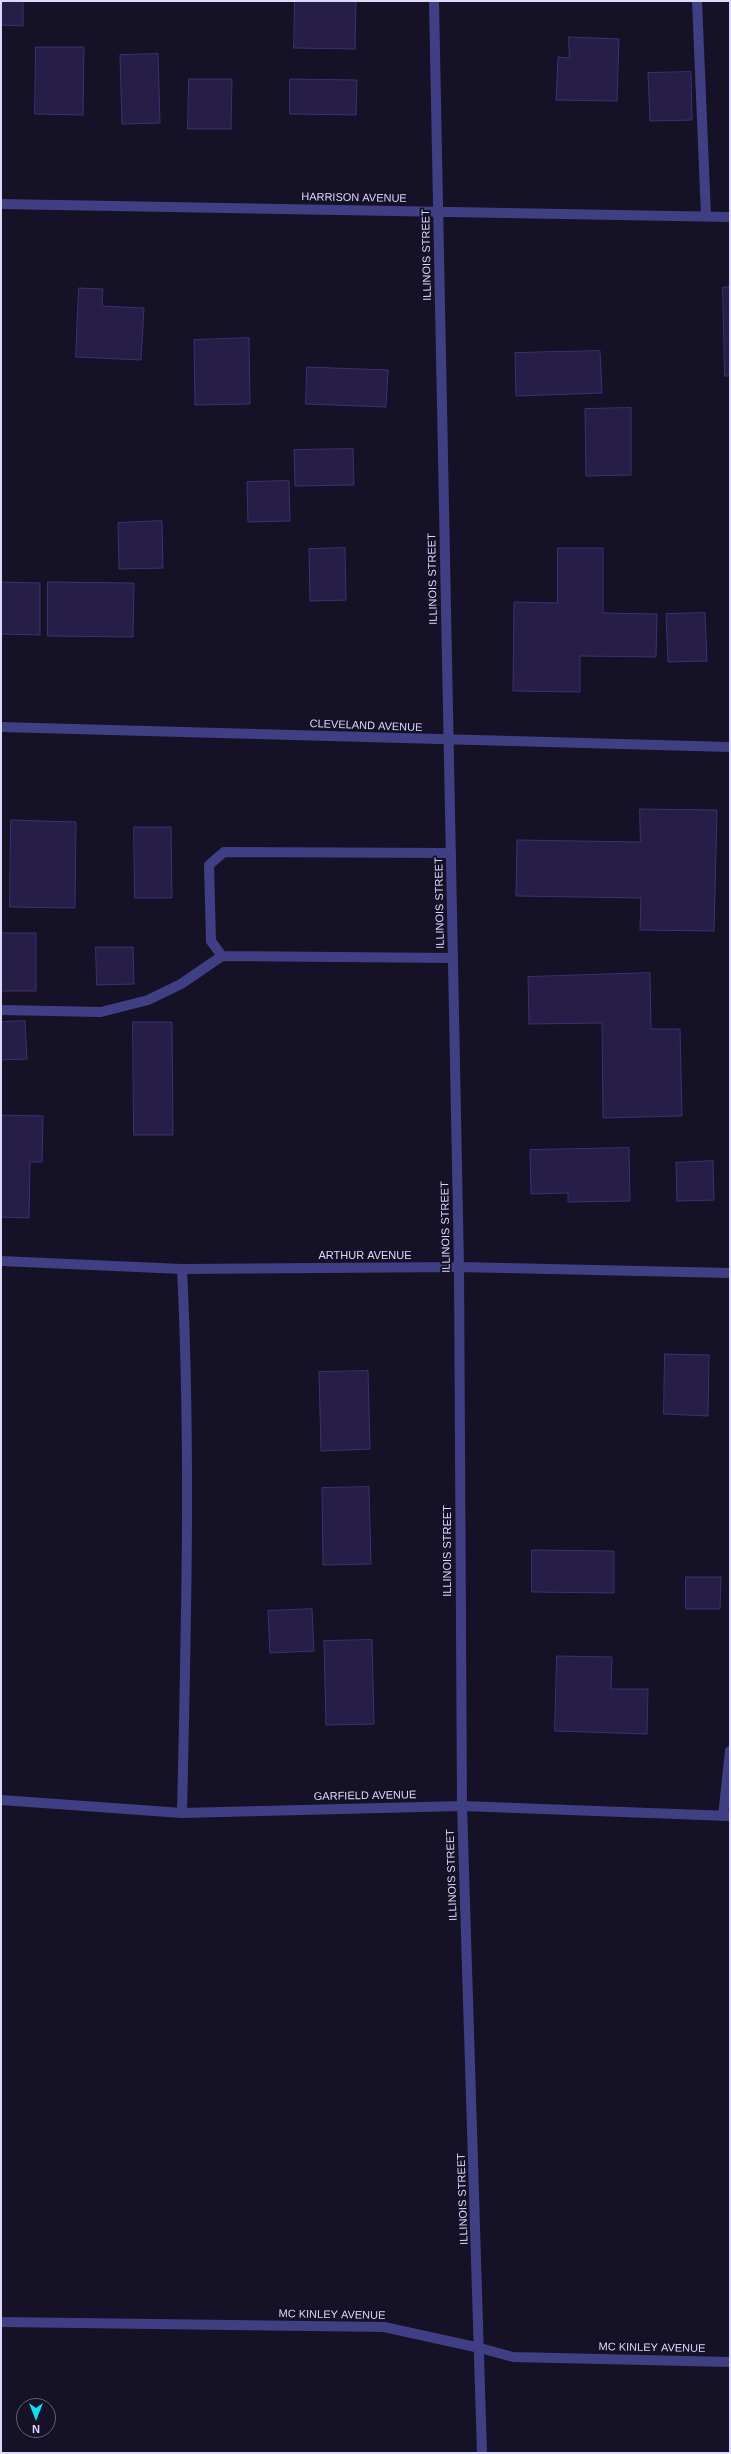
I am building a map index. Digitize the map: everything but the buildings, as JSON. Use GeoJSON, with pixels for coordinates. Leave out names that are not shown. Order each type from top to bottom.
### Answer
{"type":"FeatureCollection","features":[{"type":"Feature","properties":{"kind":"street","name":"ILLINOIS STREET"},"geometry":{"type":"LineString","coordinates":[[434,1],[459,1267],[462,1806],[480,2348],[482,2453]]}},
{"type":"Feature","properties":{"kind":"street"},"geometry":{"type":"LineString","coordinates":[[697,1],[706,216]]}},
{"type":"Feature","properties":{"kind":"street","name":"HARRISON AVENUE"},"geometry":{"type":"LineString","coordinates":[[1,204],[730,217]]}},
{"type":"Feature","properties":{"kind":"street","name":"CLEVELAND AVENUE"},"geometry":{"type":"LineString","coordinates":[[1,727],[449,741],[730,747]]}},
{"type":"Feature","properties":{"kind":"street"},"geometry":{"type":"LineString","coordinates":[[222,956],[211,941],[209,865],[224,852],[451,853]]}},
{"type":"Feature","properties":{"kind":"street"},"geometry":{"type":"LineString","coordinates":[[1,1010],[101,1012],[148,1000],[181,984],[222,956],[453,958]]}},
{"type":"Feature","properties":{"kind":"street","name":"ARTHUR AVENUE"},"geometry":{"type":"LineString","coordinates":[[1,1261],[182,1269],[459,1267],[730,1273]]}},
{"type":"Feature","properties":{"kind":"street"},"geometry":{"type":"LineString","coordinates":[[182,1269],[187,1374],[188,1525],[182,1813]]}},
{"type":"Feature","properties":{"kind":"street"},"geometry":{"type":"LineString","coordinates":[[726,1816],[730,1751]]}},
{"type":"Feature","properties":{"kind":"street","name":"GARFIELD AVENUE"},"geometry":{"type":"LineString","coordinates":[[1,1800],[182,1813],[462,1806],[726,1816]]}},
{"type":"Feature","properties":{"kind":"street","name":"MC KINLEY AVENUE"},"geometry":{"type":"LineString","coordinates":[[1,2322],[384,2327],[480,2348],[513,2357],[730,2362]]}}]}
